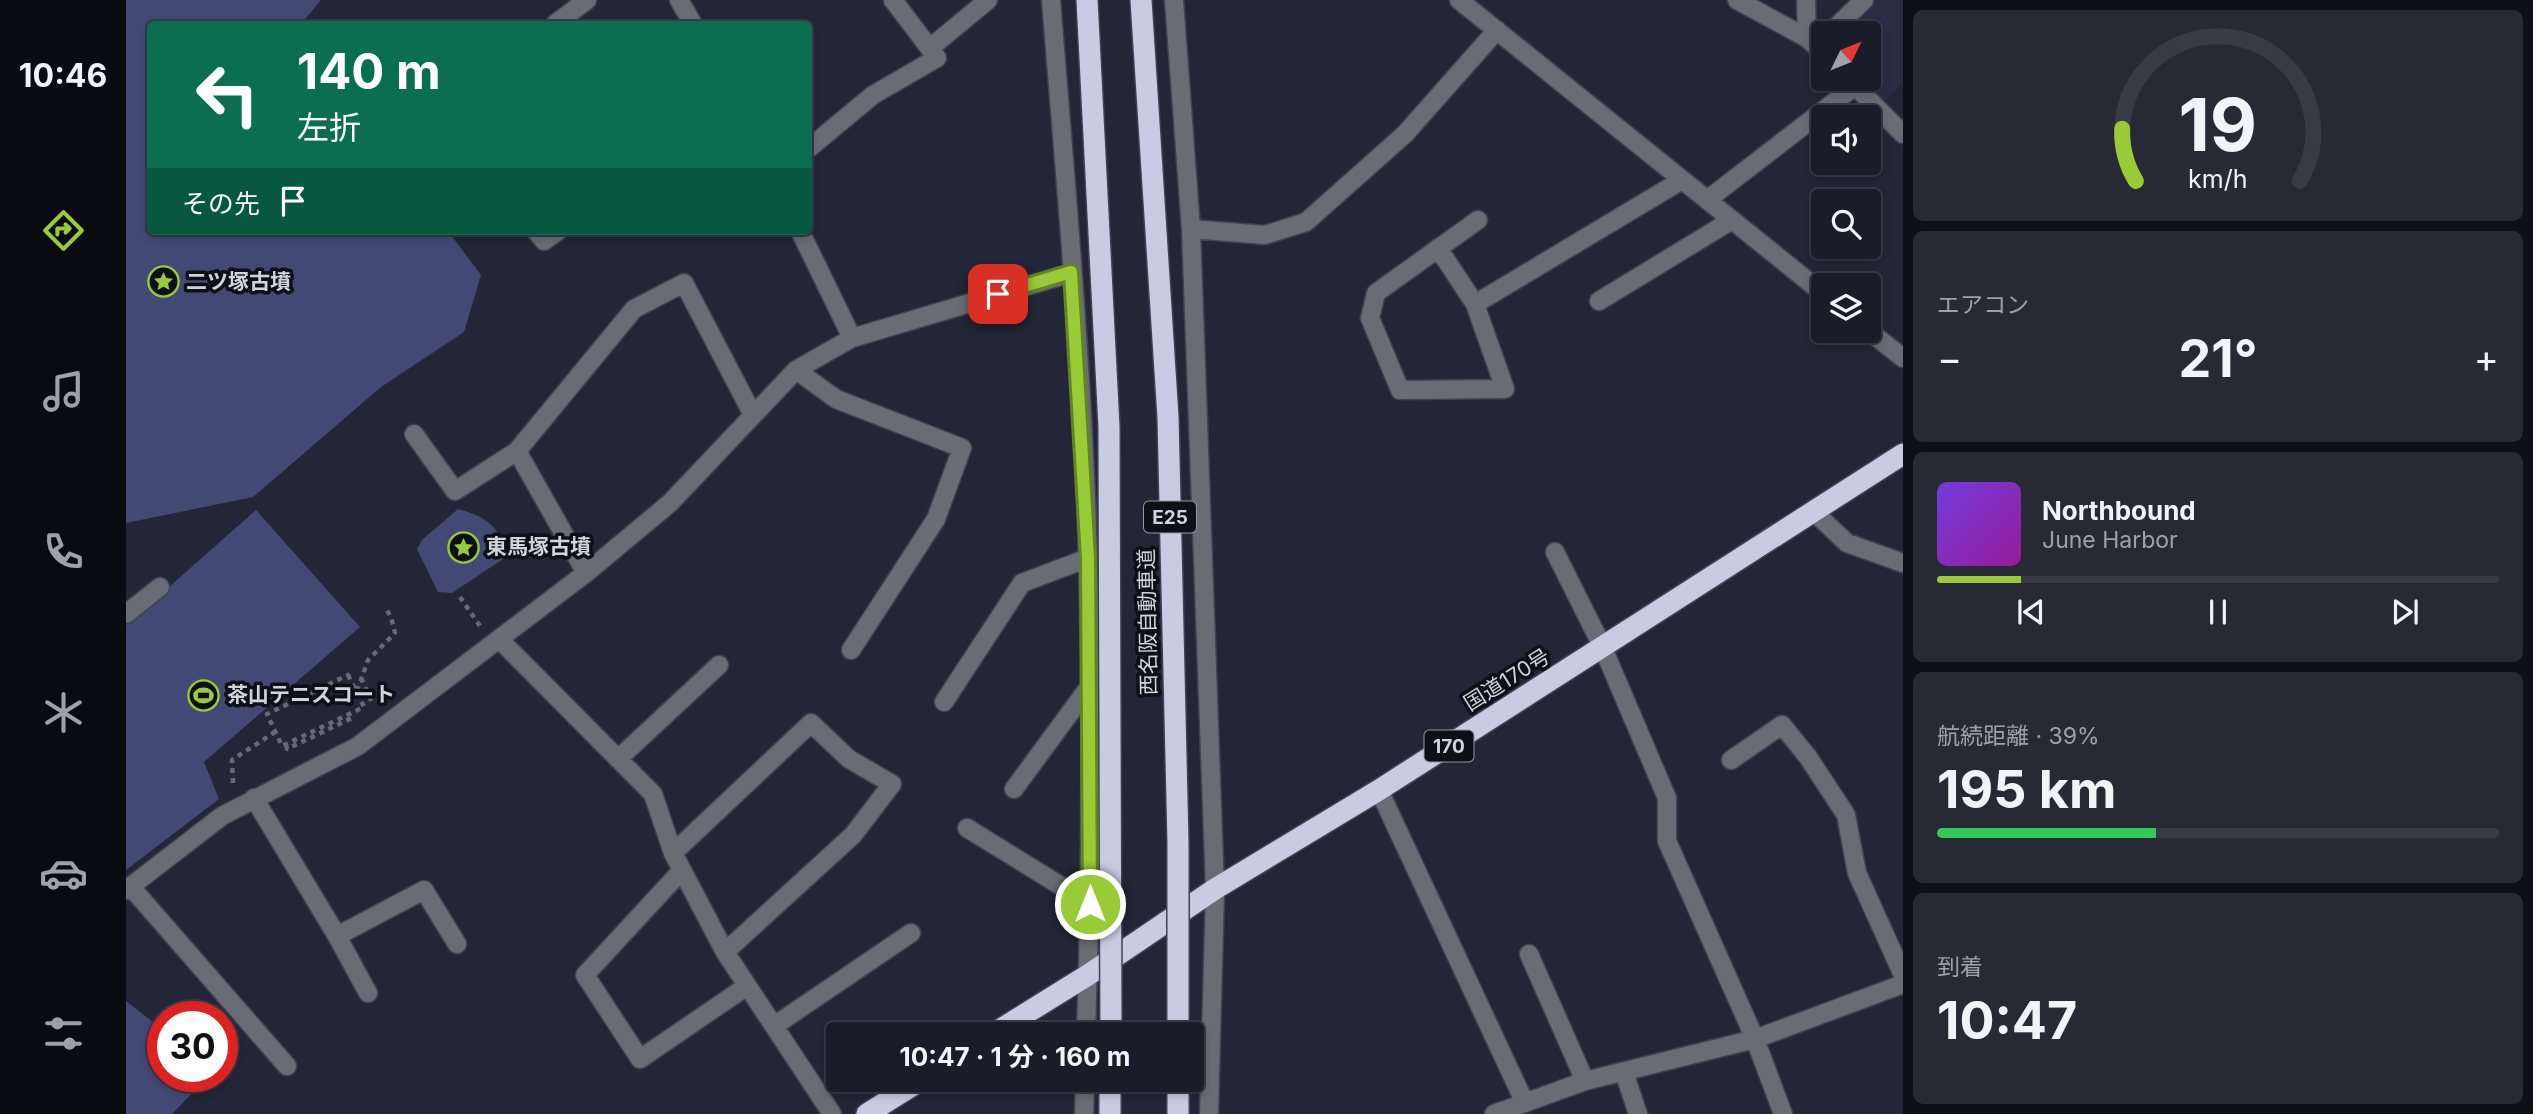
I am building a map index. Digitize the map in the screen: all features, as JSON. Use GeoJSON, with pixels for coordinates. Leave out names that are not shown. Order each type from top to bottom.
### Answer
{"type":"FeatureCollection","features":[{"type":"Feature","properties":{"kind":"highway","name":"西名阪自動車道"},"geometry":{"type":"LineString","coordinates":[[1087,0],[1109,427],[1111,1022]]}},
{"type":"Feature","properties":{"kind":"highway","name":"西名阪自動車道"},"geometry":{"type":"LineString","coordinates":[[1141,0],[1168,417],[1178,842],[1178,1022]]}},
{"type":"Feature","properties":{"kind":"highway","name":"国道170号"},"geometry":{"type":"LineString","coordinates":[[1012,1022],[1088,975],[1215,889],[1379,790],[1903,454]]}},
{"type":"Feature","properties":{"kind":"highway"},"geometry":{"type":"LineString","coordinates":[[867,1114],[902,1092]]}},
{"type":"Feature","properties":{"kind":"highway"},"geometry":{"type":"LineString","coordinates":[[1110,1114],[1111,1092]]}},
{"type":"Feature","properties":{"kind":"highway"},"geometry":{"type":"LineString","coordinates":[[1178,1092],[1178,1114]]}},
{"type":"Feature","properties":{"kind":"street"},"geometry":{"type":"LineString","coordinates":[[559,21],[587,0]]}},
{"type":"Feature","properties":{"kind":"street"},"geometry":{"type":"LineString","coordinates":[[679,0],[691,21]]}},
{"type":"Feature","properties":{"kind":"street"},"geometry":{"type":"LineString","coordinates":[[812,146],[873,95],[937,58],[893,0]]}},
{"type":"Feature","properties":{"kind":"street"},"geometry":{"type":"LineString","coordinates":[[930,48],[988,0]]}},
{"type":"Feature","properties":{"kind":"street"},"geometry":{"type":"LineString","coordinates":[[1051,0],[1088,558],[1090,904],[1086,1022]]}},
{"type":"Feature","properties":{"kind":"street"},"geometry":{"type":"LineString","coordinates":[[1174,0],[1191,229],[1215,889],[1209,1114]]}},
{"type":"Feature","properties":{"kind":"street"},"geometry":{"type":"LineString","coordinates":[[1459,0],[1481,7],[1497,30],[1811,284]]}},
{"type":"Feature","properties":{"kind":"street"},"geometry":{"type":"LineString","coordinates":[[1737,0],[1811,41]]}},
{"type":"Feature","properties":{"kind":"street"},"geometry":{"type":"LineString","coordinates":[[1806,0],[1811,21]]}},
{"type":"Feature","properties":{"kind":"street"},"geometry":{"type":"LineString","coordinates":[[1842,21],[1864,0]]}},
{"type":"Feature","properties":{"kind":"street"},"geometry":{"type":"LineString","coordinates":[[1191,229],[1265,235],[1306,222],[1405,134],[1497,30]]}},
{"type":"Feature","properties":{"kind":"street"},"geometry":{"type":"LineString","coordinates":[[1707,200],[1842,91]]}},
{"type":"Feature","properties":{"kind":"street"},"geometry":{"type":"LineString","coordinates":[[1860,91],[1903,134]]}},
{"type":"Feature","properties":{"kind":"street"},"geometry":{"type":"LineString","coordinates":[[1475,303],[1682,180]]}},
{"type":"Feature","properties":{"kind":"street"},"geometry":{"type":"LineString","coordinates":[[1438,248],[1475,303],[1505,389],[1400,390],[1370,318],[1376,293],[1438,248],[1478,220]]}},
{"type":"Feature","properties":{"kind":"street"},"geometry":{"type":"LineString","coordinates":[[1599,301],[1732,220]]}},
{"type":"Feature","properties":{"kind":"street"},"geometry":{"type":"LineString","coordinates":[[539,235],[544,241],[552,235]]}},
{"type":"Feature","properties":{"kind":"street"},"geometry":{"type":"LineString","coordinates":[[802,235],[852,338]]}},
{"type":"Feature","properties":{"kind":"street"},"geometry":{"type":"LineString","coordinates":[[287,1066],[128,888],[200,831],[254,798],[358,746],[586,573],[670,503],[796,370],[852,338],[1071,272]]}},
{"type":"Feature","properties":{"kind":"street"},"geometry":{"type":"LineString","coordinates":[[414,434],[455,491],[517,451],[634,309],[684,283],[753,415]]}},
{"type":"Feature","properties":{"kind":"street"},"geometry":{"type":"LineString","coordinates":[[1881,341],[1903,358]]}},
{"type":"Feature","properties":{"kind":"street"},"geometry":{"type":"LineString","coordinates":[[796,370],[835,399],[962,447],[936,519],[851,650]]}},
{"type":"Feature","properties":{"kind":"street"},"geometry":{"type":"LineString","coordinates":[[517,451],[586,573]]}},
{"type":"Feature","properties":{"kind":"street"},"geometry":{"type":"LineString","coordinates":[[1813,510],[1847,543],[1903,563]]}},
{"type":"Feature","properties":{"kind":"street"},"geometry":{"type":"LineString","coordinates":[[1555,552],[1603,648],[1667,798],[1667,841],[1755,1039],[1783,1114]]}},
{"type":"Feature","properties":{"kind":"street"},"geometry":{"type":"LineString","coordinates":[[944,702],[1022,583],[1088,558]]}},
{"type":"Feature","properties":{"kind":"street"},"geometry":{"type":"LineString","coordinates":[[126,614],[160,587]]}},
{"type":"Feature","properties":{"kind":"street"},"geometry":{"type":"LineString","coordinates":[[496,642],[653,794],[673,853],[725,952],[832,1114]]}},
{"type":"Feature","properties":{"kind":"street"},"geometry":{"type":"LineString","coordinates":[[618,759],[719,665]]}},
{"type":"Feature","properties":{"kind":"street"},"geometry":{"type":"LineString","coordinates":[[1014,789],[1089,687]]}},
{"type":"Feature","properties":{"kind":"street"},"geometry":{"type":"LineString","coordinates":[[673,853],[811,723],[849,759],[892,784],[853,835],[725,952]]}},
{"type":"Feature","properties":{"kind":"street"},"geometry":{"type":"LineString","coordinates":[[1731,760],[1782,724],[1808,757],[1846,815],[1857,873],[1903,975]]}},
{"type":"Feature","properties":{"kind":"street"},"geometry":{"type":"LineString","coordinates":[[1379,790],[1525,1103]]}},
{"type":"Feature","properties":{"kind":"street"},"geometry":{"type":"LineString","coordinates":[[254,798],[368,993]]}},
{"type":"Feature","properties":{"kind":"street"},"geometry":{"type":"LineString","coordinates":[[967,828],[1090,904]]}},
{"type":"Feature","properties":{"kind":"street"},"geometry":{"type":"LineString","coordinates":[[682,870],[585,975],[640,1059],[747,986]]}},
{"type":"Feature","properties":{"kind":"street"},"geometry":{"type":"LineString","coordinates":[[337,936],[424,890],[457,944]]}},
{"type":"Feature","properties":{"kind":"street"},"geometry":{"type":"LineString","coordinates":[[774,1026],[911,933]]}},
{"type":"Feature","properties":{"kind":"street"},"geometry":{"type":"LineString","coordinates":[[1529,954],[1585,1081]]}},
{"type":"Feature","properties":{"kind":"street"},"geometry":{"type":"LineString","coordinates":[[1494,1114],[1585,1081],[1755,1039],[1903,985]]}},
{"type":"Feature","properties":{"kind":"street"},"geometry":{"type":"LineString","coordinates":[[1624,1072],[1638,1114]]}},
{"type":"Feature","properties":{"kind":"street"},"geometry":{"type":"LineString","coordinates":[[1084,1114],[1085,1092]]}},
{"type":"Feature","properties":{"kind":"path"},"geometry":{"type":"LineString","coordinates":[[460,597],[496,642]]}},
{"type":"Feature","properties":{"kind":"path"},"geometry":{"type":"LineString","coordinates":[[357,692],[368,660],[395,633],[385,607]]}},
{"type":"Feature","properties":{"kind":"path"},"geometry":{"type":"LineString","coordinates":[[286,745],[364,707],[348,675],[267,714],[282,746],[292,747],[374,704],[361,678]]}},
{"type":"Feature","properties":{"kind":"path"},"geometry":{"type":"LineString","coordinates":[[232,780],[232,760],[263,737],[275,732]]}},
{"type":"Feature","properties":{"kind":"shaded area"},"geometry":{"type":"Polygon","coordinates":[[[126,0],[321,0],[304,21],[147,21],[147,235],[451,235],[481,275],[464,332],[381,387],[253,497],[126,523],[126,0]]]}},
{"type":"Feature","properties":{"kind":"shaded area"},"geometry":{"type":"Polygon","coordinates":[[[1873,0],[1903,0],[1903,83],[1881,104],[1869,91],[1881,91],[1881,21],[1851,21],[1873,0]]]}},
{"type":"Feature","properties":{"kind":"shaded area"},"geometry":{"type":"Polygon","coordinates":[[[458,509],[489,523],[508,551],[506,557],[452,593],[438,592],[417,549],[422,540],[458,509]]]}},
{"type":"Feature","properties":{"kind":"shaded area","name":"茶山テニスコート"},"geometry":{"type":"Polygon","coordinates":[[[256,510],[360,627],[204,762],[219,799],[126,870],[126,625],[256,510]]]}},
{"type":"Feature","properties":{"kind":"shaded area"},"geometry":{"type":"Polygon","coordinates":[[[126,1001],[147,1017],[147,1092],[193,1092],[172,1114],[126,1114],[126,1001]]]}},
{"type":"Feature","properties":{"kind":"place","name":"二ツ塚古墳"},"geometry":{"type":"Point","coordinates":[163,282]}},
{"type":"Feature","properties":{"kind":"place","name":"東馬塚古墳"},"geometry":{"type":"Point","coordinates":[463,547]}},
{"type":"Feature","properties":{"kind":"place","name":"茶山テニスコート"},"geometry":{"type":"Point","coordinates":[204,695]}},
{"type":"Feature","properties":{"kind":"route"},"geometry":{"type":"LineString","coordinates":[[998,294],[1071,272],[1088,558],[1090,904]]}}]}
